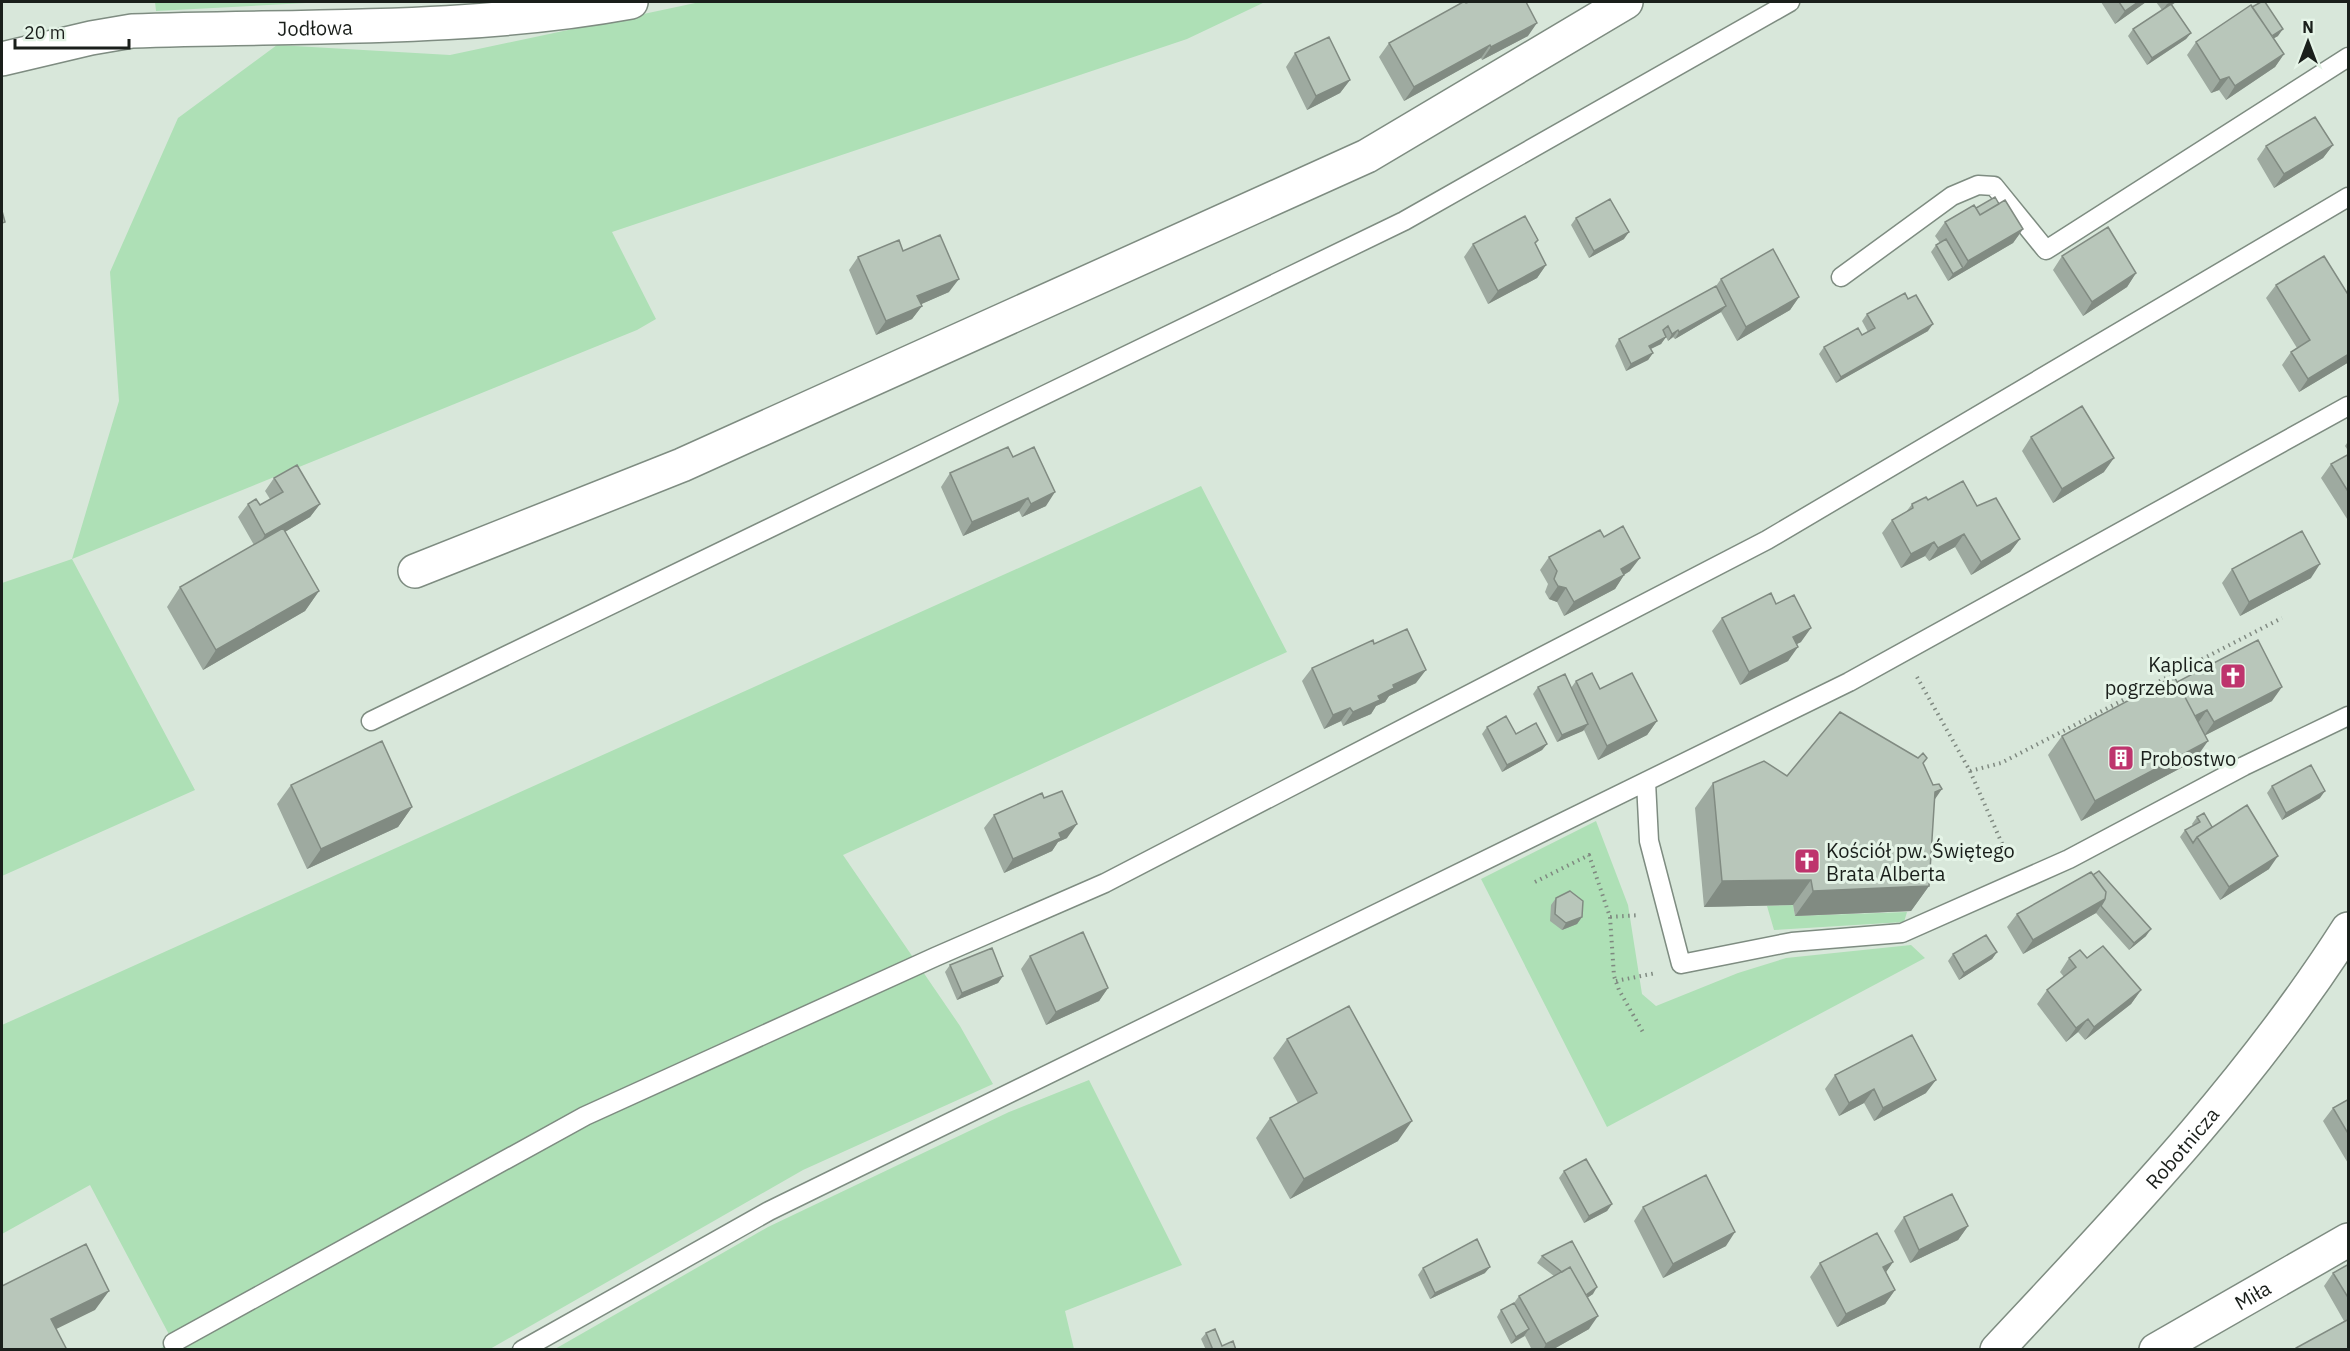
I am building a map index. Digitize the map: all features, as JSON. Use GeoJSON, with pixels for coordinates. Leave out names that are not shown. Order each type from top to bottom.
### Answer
{"type":"FeatureCollection","features":[{"type":"Feature","properties":{"kind":"street","name":"Jodłowa"},"geometry":{"type":"LineString","coordinates":[[2,59],[132,31],[480,22],[563,14],[631,2]]}},
{"type":"Feature","properties":{"kind":"street"},"geometry":{"type":"LineString","coordinates":[[415,571],[681,465],[1366,156],[1626,2]]}},
{"type":"Feature","properties":{"kind":"street","name":"Robotnicza"},"geometry":{"type":"LineString","coordinates":[[1997,1350],[2139,1197],[2225,1100],[2291,1013],[2349,929]]}},
{"type":"Feature","properties":{"kind":"street","name":"Miła"},"geometry":{"type":"LineString","coordinates":[[2156,1350],[2349,1240]]}},
{"type":"Feature","properties":{"kind":"lane"},"geometry":{"type":"LineString","coordinates":[[371,721],[1404,221],[1790,2]]}},
{"type":"Feature","properties":{"kind":"lane"},"geometry":{"type":"LineString","coordinates":[[1841,277],[1952,196],[1978,185],[1994,186],[2046,250],[2349,57]]}},
{"type":"Feature","properties":{"kind":"lane"},"geometry":{"type":"LineString","coordinates":[[173,1343],[585,1116],[935,957],[1105,883],[1767,540],[2349,197]]}},
{"type":"Feature","properties":{"kind":"lane"},"geometry":{"type":"LineString","coordinates":[[522,1350],[769,1211],[1849,682],[2349,406]]}},
{"type":"Feature","properties":{"kind":"lane"},"geometry":{"type":"LineString","coordinates":[[1646,782],[1649,841],[1682,964],[1792,942],[1902,933],[2069,859],[2244,766],[2349,716]]}},
{"type":"Feature","properties":{"kind":"path"},"geometry":{"type":"LineString","coordinates":[[1970,771],[2001,763],[2282,618]]}},
{"type":"Feature","properties":{"kind":"path"},"geometry":{"type":"LineString","coordinates":[[1903,652],[1970,771],[2018,881]]}},
{"type":"Feature","properties":{"kind":"path"},"geometry":{"type":"LineString","coordinates":[[1535,882],[1589,855],[1610,917],[1616,981],[1644,1034]]}},
{"type":"Feature","properties":{"kind":"path"},"geometry":{"type":"LineString","coordinates":[[1610,917],[1668,911]]}},
{"type":"Feature","properties":{"kind":"path"},"geometry":{"type":"LineString","coordinates":[[1616,981],[1682,964]]}},
{"type":"Feature","properties":{"kind":"green space"},"geometry":{"type":"Polygon","coordinates":[[[155,2],[325,2],[156,11],[155,2]]]}},
{"type":"Feature","properties":{"kind":"green space"},"geometry":{"type":"Polygon","coordinates":[[[700,2],[1265,2],[1187,39],[612,232],[656,319],[637,330],[72,559],[119,401],[110,272],[178,118],[277,45],[450,55],[700,2]]]}},
{"type":"Feature","properties":{"kind":"green space"},"geometry":{"type":"Polygon","coordinates":[[[1201,486],[1287,652],[843,855],[960,1026],[993,1084],[803,1170],[490,1349],[159,1349],[173,1342],[90,1185],[2,1234],[2,1025],[1201,486]]]}},
{"type":"Feature","properties":{"kind":"green space"},"geometry":{"type":"Polygon","coordinates":[[[72,559],[195,790],[2,876],[2,583],[72,559]]]}},
{"type":"Feature","properties":{"kind":"green space"},"geometry":{"type":"Polygon","coordinates":[[[1596,821],[1628,905],[1642,994],[1656,1006],[1738,973],[1786,958],[1911,945],[1925,958],[1607,1127],[1481,879],[1596,821]]]}},
{"type":"Feature","properties":{"kind":"green space"},"geometry":{"type":"Polygon","coordinates":[[[1793,905],[1795,916],[1907,912],[1904,922],[1774,930],[1767,906],[1793,905]]]}},
{"type":"Feature","properties":{"kind":"green space"},"geometry":{"type":"Polygon","coordinates":[[[1089,1080],[1182,1265],[1065,1311],[1074,1349],[555,1349],[768,1227],[1009,1112],[1089,1080]]]}},
{"type":"Feature","properties":{"kind":"building"},"geometry":{"type":"Polygon","coordinates":[[[1463,2],[1526,2],[1537,23],[1491,47],[1490,45],[1414,87],[1389,43],[1463,2]]]}},
{"type":"Feature","properties":{"kind":"building"},"geometry":{"type":"Polygon","coordinates":[[[2119,2],[2138,2],[2125,11],[2119,2]]]}},
{"type":"Feature","properties":{"kind":"building"},"geometry":{"type":"Polygon","coordinates":[[[2265,2],[2283,29],[2272,36],[2252,7],[2265,2]]]}},
{"type":"Feature","properties":{"kind":"building"},"geometry":{"type":"Polygon","coordinates":[[[2171,4],[2191,33],[2152,58],[2133,29],[2171,4]]]}},
{"type":"Feature","properties":{"kind":"building"},"geometry":{"type":"Polygon","coordinates":[[[2251,5],[2284,54],[2235,86],[2229,77],[2220,80],[2196,42],[2251,5]]]}},
{"type":"Feature","properties":{"kind":"building"},"geometry":{"type":"Polygon","coordinates":[[[1329,37],[1350,80],[1316,96],[1295,53],[1329,37]]]}},
{"type":"Feature","properties":{"kind":"building"},"geometry":{"type":"Polygon","coordinates":[[[2315,117],[2333,145],[2284,174],[2266,146],[2315,117]]]}},
{"type":"Feature","properties":{"kind":"building"},"geometry":{"type":"Polygon","coordinates":[[[1995,197],[1999,204],[1980,215],[1976,208],[1995,197]]]}},
{"type":"Feature","properties":{"kind":"building"},"geometry":{"type":"Polygon","coordinates":[[[1610,199],[1629,232],[1594,251],[1576,218],[1610,199]]]}},
{"type":"Feature","properties":{"kind":"building"},"geometry":{"type":"Polygon","coordinates":[[[2005,200],[2023,229],[1968,261],[1945,222],[1974,205],[1980,215],[2005,200]]]}},
{"type":"Feature","properties":{"kind":"building"},"geometry":{"type":"Polygon","coordinates":[[[1525,216],[1538,240],[1535,243],[1546,265],[1498,291],[1473,244],[1525,216]]]}},
{"type":"Feature","properties":{"kind":"building"},"geometry":{"type":"Polygon","coordinates":[[[2108,227],[2136,273],[2092,302],[2062,256],[2108,227]]]}},
{"type":"Feature","properties":{"kind":"building"},"geometry":{"type":"Polygon","coordinates":[[[940,235],[959,279],[917,296],[922,306],[886,321],[858,257],[899,240],[903,251],[940,235]]]}},
{"type":"Feature","properties":{"kind":"building"},"geometry":{"type":"Polygon","coordinates":[[[1946,239],[1963,268],[1953,274],[1936,245],[1946,239]]]}},
{"type":"Feature","properties":{"kind":"building"},"geometry":{"type":"Polygon","coordinates":[[[1773,249],[1799,297],[1746,327],[1721,279],[1773,249]]]}},
{"type":"Feature","properties":{"kind":"building"},"geometry":{"type":"Polygon","coordinates":[[[2324,256],[2349,296],[2349,354],[2308,379],[2291,352],[2310,340],[2276,285],[2324,256]]]}},
{"type":"Feature","properties":{"kind":"building"},"geometry":{"type":"Polygon","coordinates":[[[1716,286],[1726,306],[1679,332],[1678,330],[1672,334],[1668,326],[1663,330],[1666,337],[1649,346],[1653,353],[1631,364],[1619,339],[1716,286]]]}},
{"type":"Feature","properties":{"kind":"building"},"geometry":{"type":"Polygon","coordinates":[[[1905,293],[1908,299],[1916,295],[1933,324],[1841,377],[1824,347],[1858,328],[1862,335],[1875,328],[1867,314],[1905,293]]]}},
{"type":"Feature","properties":{"kind":"building"},"geometry":{"type":"Polygon","coordinates":[[[2082,406],[2114,458],[2062,489],[2031,437],[2082,406]]]}},
{"type":"Feature","properties":{"kind":"building"},"geometry":{"type":"Polygon","coordinates":[[[1008,447],[1013,457],[1034,447],[1055,492],[1031,504],[1028,498],[972,522],[950,473],[1008,447]]]}},
{"type":"Feature","properties":{"kind":"building"},"geometry":{"type":"Polygon","coordinates":[[[2349,454],[2349,493],[2331,464],[2349,454]]]}},
{"type":"Feature","properties":{"kind":"building"},"geometry":{"type":"Polygon","coordinates":[[[297,465],[320,504],[265,535],[248,504],[256,499],[260,505],[283,492],[274,478],[297,465]]]}},
{"type":"Feature","properties":{"kind":"building"},"geometry":{"type":"Polygon","coordinates":[[[1963,481],[1977,506],[1996,498],[2020,539],[1981,562],[1964,534],[1938,548],[1934,542],[1911,554],[1892,520],[1913,508],[1912,504],[1926,497],[1928,500],[1963,481]]]}},
{"type":"Feature","properties":{"kind":"building"},"geometry":{"type":"Polygon","coordinates":[[[1623,526],[1640,558],[1621,569],[1624,575],[1574,602],[1566,588],[1558,586],[1554,579],[1557,571],[1549,557],[1600,530],[1604,537],[1623,526]]]}},
{"type":"Feature","properties":{"kind":"building"},"geometry":{"type":"Polygon","coordinates":[[[283,528],[319,591],[216,650],[180,587],[283,528]]]}},
{"type":"Feature","properties":{"kind":"building"},"geometry":{"type":"Polygon","coordinates":[[[2302,531],[2320,564],[2249,602],[2232,569],[2302,531]]]}},
{"type":"Feature","properties":{"kind":"building"},"geometry":{"type":"Polygon","coordinates":[[[1771,593],[1776,604],[1794,595],[1811,628],[1793,637],[1798,647],[1749,672],[1722,618],[1771,593]]]}},
{"type":"Feature","properties":{"kind":"building"},"geometry":{"type":"Polygon","coordinates":[[[1407,629],[1426,670],[1393,685],[1394,688],[1378,696],[1380,700],[1353,712],[1350,708],[1333,715],[1312,668],[1373,640],[1374,644],[1407,629]]]}},
{"type":"Feature","properties":{"kind":"building","name":"Kaplica pogrzebowa"},"geometry":{"type":"Polygon","coordinates":[[[2258,640],[2282,687],[2214,722],[2207,710],[2195,716],[2177,682],[2258,640]]]}},
{"type":"Feature","properties":{"kind":"building"},"geometry":{"type":"Polygon","coordinates":[[[1592,673],[1600,689],[1632,673],[1657,721],[1607,746],[1576,681],[1592,673]]]}},
{"type":"Feature","properties":{"kind":"building"},"geometry":{"type":"Polygon","coordinates":[[[1565,674],[1588,724],[1562,735],[1538,687],[1565,674]]]}},
{"type":"Feature","properties":{"kind":"building","name":"Probostwo"},"geometry":{"type":"Polygon","coordinates":[[[2174,676],[2208,741],[2095,801],[2062,736],[2174,676]]]}},
{"type":"Feature","properties":{"kind":"building","name":"Kościół pw. Świętego Brata Alberta"},"geometry":{"type":"Polygon","coordinates":[[[1840,712],[1918,758],[1923,753],[1927,758],[1923,763],[1933,785],[1939,784],[1942,789],[1935,792],[1929,886],[1813,891],[1811,880],[1722,881],[1713,783],[1764,761],[1787,776],[1840,712]]]}},
{"type":"Feature","properties":{"kind":"building"},"geometry":{"type":"Polygon","coordinates":[[[1506,716],[1516,734],[1536,723],[1547,744],[1507,765],[1487,727],[1506,716]]]}},
{"type":"Feature","properties":{"kind":"building"},"geometry":{"type":"Polygon","coordinates":[[[382,741],[412,807],[321,849],[291,785],[382,741]]]}},
{"type":"Feature","properties":{"kind":"building"},"geometry":{"type":"Polygon","coordinates":[[[2311,765],[2325,791],[2286,813],[2272,786],[2311,765]]]}},
{"type":"Feature","properties":{"kind":"building"},"geometry":{"type":"Polygon","coordinates":[[[1062,791],[1077,824],[1059,833],[1061,838],[1013,859],[994,815],[1042,793],[1044,798],[1062,791]]]}},
{"type":"Feature","properties":{"kind":"building"},"geometry":{"type":"Polygon","coordinates":[[[2247,805],[2278,856],[2229,887],[2197,837],[2247,805]]]}},
{"type":"Feature","properties":{"kind":"building"},"geometry":{"type":"Polygon","coordinates":[[[2204,813],[2212,827],[2197,837],[2193,843],[2185,830],[2200,822],[2197,817],[2204,813]]]}},
{"type":"Feature","properties":{"kind":"building"},"geometry":{"type":"Polygon","coordinates":[[[2099,871],[2151,929],[2134,943],[2101,906],[2106,892],[2093,875],[2099,871]]]}},
{"type":"Feature","properties":{"kind":"building"},"geometry":{"type":"Polygon","coordinates":[[[2091,872],[2106,892],[2105,899],[2033,940],[2017,914],[2091,872]]]}},
{"type":"Feature","properties":{"kind":"building"},"geometry":{"type":"Polygon","coordinates":[[[1570,891],[1583,901],[1582,917],[1566,923],[1555,914],[1556,898],[1570,891]]]}},
{"type":"Feature","properties":{"kind":"building"},"geometry":{"type":"Polygon","coordinates":[[[1083,932],[1108,988],[1056,1012],[1030,956],[1083,932]]]}},
{"type":"Feature","properties":{"kind":"building"},"geometry":{"type":"Polygon","coordinates":[[[1986,935],[1997,952],[1964,973],[1953,954],[1986,935]]]}},
{"type":"Feature","properties":{"kind":"building"},"geometry":{"type":"Polygon","coordinates":[[[2103,946],[2141,990],[2094,1027],[2088,1019],[2076,1028],[2047,990],[2076,967],[2069,958],[2080,950],[2087,958],[2103,946]]]}},
{"type":"Feature","properties":{"kind":"building"},"geometry":{"type":"Polygon","coordinates":[[[992,948],[1003,976],[962,993],[950,965],[992,948]]]}},
{"type":"Feature","properties":{"kind":"building"},"geometry":{"type":"Polygon","coordinates":[[[1349,1006],[1412,1121],[1304,1179],[1270,1118],[1317,1093],[1287,1039],[1349,1006]]]}},
{"type":"Feature","properties":{"kind":"building"},"geometry":{"type":"Polygon","coordinates":[[[1912,1035],[1936,1080],[1883,1108],[1874,1089],[1849,1103],[1835,1075],[1912,1035]]]}},
{"type":"Feature","properties":{"kind":"building"},"geometry":{"type":"Polygon","coordinates":[[[2349,1099],[2349,1135],[2333,1108],[2349,1099]]]}},
{"type":"Feature","properties":{"kind":"building"},"geometry":{"type":"Polygon","coordinates":[[[1586,1159],[1612,1204],[1589,1216],[1564,1171],[1586,1159]]]}},
{"type":"Feature","properties":{"kind":"building"},"geometry":{"type":"Polygon","coordinates":[[[1706,1175],[1735,1232],[1673,1264],[1643,1207],[1706,1175]]]}},
{"type":"Feature","properties":{"kind":"building"},"geometry":{"type":"Polygon","coordinates":[[[1952,1194],[1968,1226],[1919,1250],[1904,1217],[1952,1194]]]}},
{"type":"Feature","properties":{"kind":"building"},"geometry":{"type":"Polygon","coordinates":[[[1877,1233],[1893,1262],[1883,1267],[1895,1290],[1846,1314],[1820,1263],[1877,1233]]]}},
{"type":"Feature","properties":{"kind":"building"},"geometry":{"type":"Polygon","coordinates":[[[1477,1239],[1490,1267],[1435,1293],[1423,1268],[1477,1239]]]}},
{"type":"Feature","properties":{"kind":"building"},"geometry":{"type":"Polygon","coordinates":[[[1572,1241],[1597,1287],[1586,1295],[1570,1267],[1562,1272],[1542,1256],[1572,1241]]]}},
{"type":"Feature","properties":{"kind":"building"},"geometry":{"type":"Polygon","coordinates":[[[86,1244],[109,1291],[51,1319],[67,1350],[2,1350],[2,1286],[86,1244]]]}},
{"type":"Feature","properties":{"kind":"building"},"geometry":{"type":"Polygon","coordinates":[[[2349,1264],[2349,1299],[2333,1273],[2349,1264]]]}},
{"type":"Feature","properties":{"kind":"building"},"geometry":{"type":"Polygon","coordinates":[[[1570,1267],[1598,1316],[1546,1344],[1519,1296],[1570,1267]]]}},
{"type":"Feature","properties":{"kind":"building"},"geometry":{"type":"Polygon","coordinates":[[[1514,1303],[1529,1329],[1516,1337],[1501,1310],[1514,1303]]]}},
{"type":"Feature","properties":{"kind":"building"},"geometry":{"type":"Polygon","coordinates":[[[2349,1319],[2349,1350],[2296,1350],[2296,1348],[2349,1319]]]}},
{"type":"Feature","properties":{"kind":"building"},"geometry":{"type":"Polygon","coordinates":[[[1215,1329],[1222,1346],[1233,1341],[1236,1350],[1213,1350],[1206,1333],[1215,1329]]]}},
{"type":"Feature","properties":{"kind":"place","name":"Kaplica pogrzebowa"},"geometry":{"type":"Point","coordinates":[2233,676]}},
{"type":"Feature","properties":{"kind":"place","name":"Probostwo"},"geometry":{"type":"Point","coordinates":[2121,758]}},
{"type":"Feature","properties":{"kind":"place","name":"Kościół pw. Świętego Brata Alberta"},"geometry":{"type":"Point","coordinates":[1807,861]}}]}
